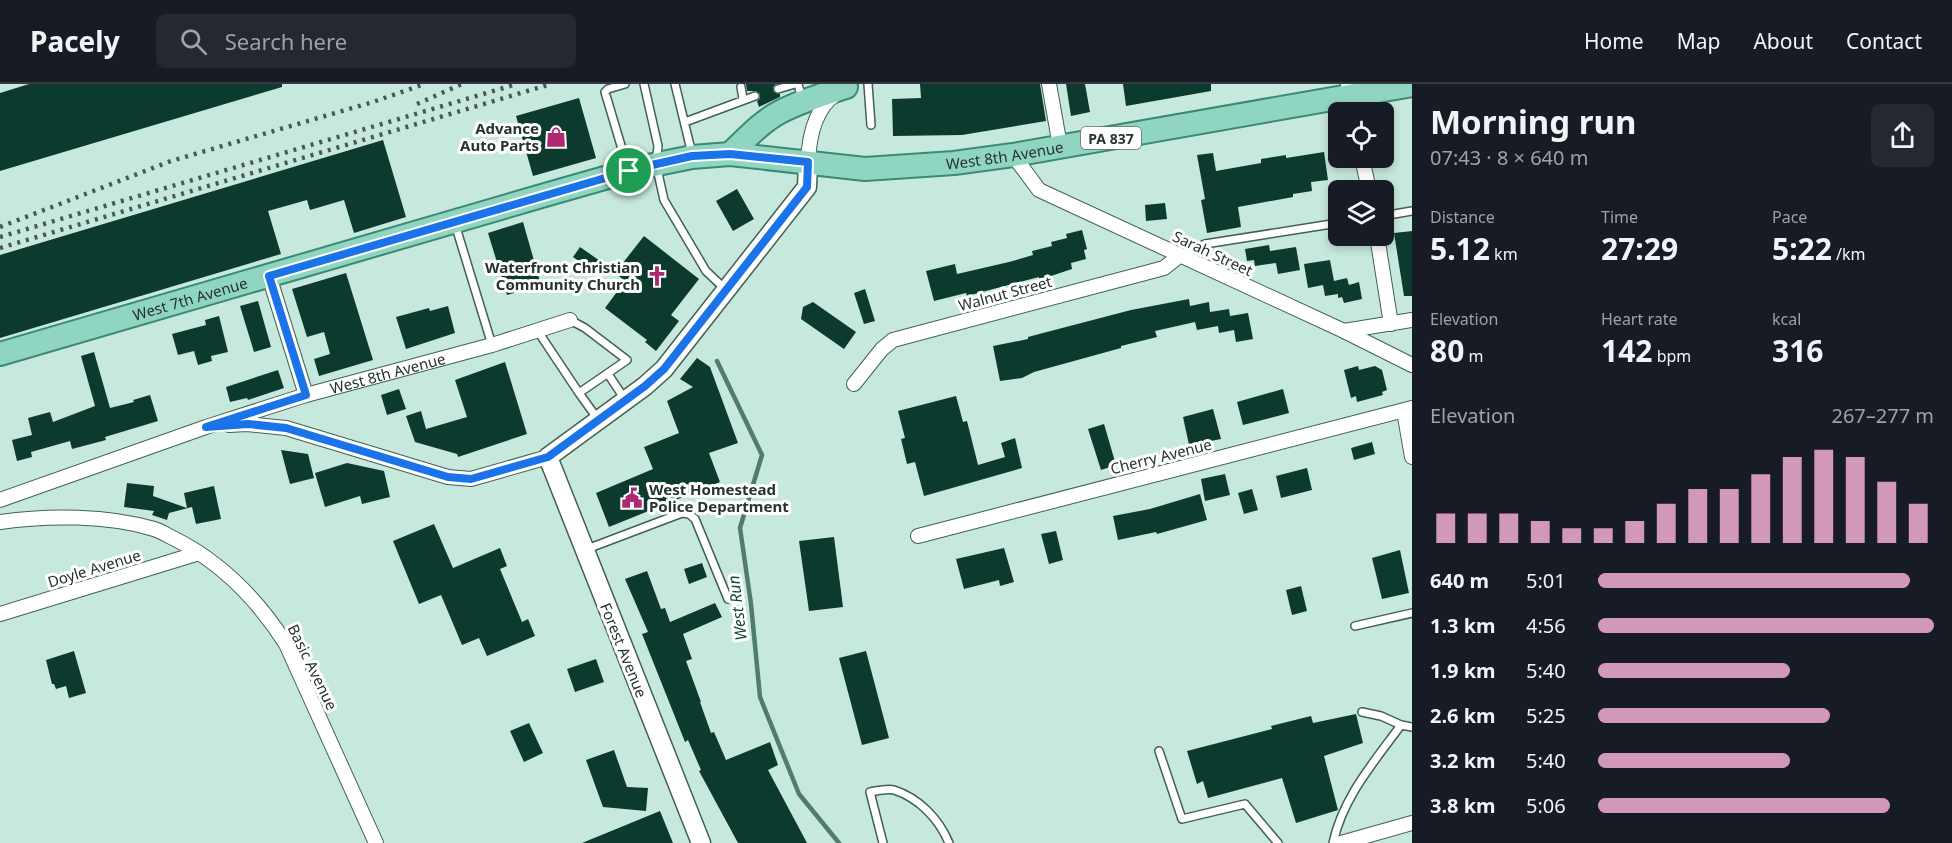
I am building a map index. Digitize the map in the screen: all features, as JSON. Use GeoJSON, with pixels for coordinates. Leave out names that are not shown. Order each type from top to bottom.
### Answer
{"type":"FeatureCollection","features":[{"type":"Feature","properties":{"kind":"main road"},"geometry":{"type":"LineString","coordinates":[[730,154],[755,130],[779,112],[799,90],[857,85]]}},
{"type":"Feature","properties":{"kind":"main road","name":"West 8th Avenue"},"geometry":{"type":"LineString","coordinates":[[808,162],[865,169],[954,163],[1013,155],[1412,86]]}},
{"type":"Feature","properties":{"kind":"main road","name":"West 7th Avenue"},"geometry":{"type":"LineString","coordinates":[[0,354],[656,164],[692,156],[730,154],[808,162]]}},
{"type":"Feature","properties":{"kind":"street"},"geometry":{"type":"LineString","coordinates":[[1049,84],[1060,147]]}},
{"type":"Feature","properties":{"kind":"street"},"geometry":{"type":"LineString","coordinates":[[206,427],[248,424],[286,428],[448,477],[471,479],[548,457],[664,369],[807,187],[809,140],[818,116],[828,99],[857,85]]}},
{"type":"Feature","properties":{"kind":"street","name":"Sarah Street"},"geometry":{"type":"LineString","coordinates":[[1013,155],[1039,190],[1344,331],[1412,365]]}},
{"type":"Feature","properties":{"kind":"street"},"geometry":{"type":"LineString","coordinates":[[1379,246],[1391,324]]}},
{"type":"Feature","properties":{"kind":"street","name":"Walnut Street"},"geometry":{"type":"LineString","coordinates":[[854,384],[882,349],[893,340],[1164,268],[1179,256]]}},
{"type":"Feature","properties":{"kind":"street"},"geometry":{"type":"LineString","coordinates":[[269,276],[306,395]]}},
{"type":"Feature","properties":{"kind":"street","name":"West 8th Avenue"},"geometry":{"type":"LineString","coordinates":[[0,500],[206,427],[306,395],[492,345],[570,320]]}},
{"type":"Feature","properties":{"kind":"street"},"geometry":{"type":"LineString","coordinates":[[1344,331],[1412,320]]}},
{"type":"Feature","properties":{"kind":"street"},"geometry":{"type":"LineString","coordinates":[[1408,410],[1412,458]]}},
{"type":"Feature","properties":{"kind":"street","name":"Cherry Avenue"},"geometry":{"type":"LineString","coordinates":[[918,536],[1408,410]]}},
{"type":"Feature","properties":{"kind":"street","name":"Forest Avenue"},"geometry":{"type":"LineString","coordinates":[[548,457],[700,843]]}},
{"type":"Feature","properties":{"kind":"street","name":"Basic Avenue"},"geometry":{"type":"LineString","coordinates":[[0,522],[55,518],[92,519],[155,530],[199,553],[224,570],[270,618],[286,644],[376,843]]}},
{"type":"Feature","properties":{"kind":"street","name":"Doyle Avenue"},"geometry":{"type":"LineString","coordinates":[[0,614],[199,553]]}},
{"type":"Feature","properties":{"kind":"street"},"geometry":{"type":"LineString","coordinates":[[1341,843],[1412,823]]}},
{"type":"Feature","properties":{"kind":"lane"},"geometry":{"type":"LineString","coordinates":[[625,84],[605,92],[629,171]]}},
{"type":"Feature","properties":{"kind":"lane"},"geometry":{"type":"LineString","coordinates":[[644,84],[658,146],[656,164],[664,200],[706,271],[726,290]]}},
{"type":"Feature","properties":{"kind":"lane"},"geometry":{"type":"LineString","coordinates":[[675,84],[692,156]]}},
{"type":"Feature","properties":{"kind":"lane"},"geometry":{"type":"LineString","coordinates":[[857,85],[871,125]]}},
{"type":"Feature","properties":{"kind":"lane"},"geometry":{"type":"LineString","coordinates":[[741,87],[743,99]]}},
{"type":"Feature","properties":{"kind":"lane"},"geometry":{"type":"LineString","coordinates":[[778,88],[799,90]]}},
{"type":"Feature","properties":{"kind":"lane"},"geometry":{"type":"LineString","coordinates":[[685,122],[755,96]]}},
{"type":"Feature","properties":{"kind":"lane"},"geometry":{"type":"LineString","coordinates":[[1394,214],[1412,211]]}},
{"type":"Feature","properties":{"kind":"lane"},"geometry":{"type":"LineString","coordinates":[[454,222],[492,345]]}},
{"type":"Feature","properties":{"kind":"lane"},"geometry":{"type":"LineString","coordinates":[[1179,256],[1205,244],[1328,225]]}},
{"type":"Feature","properties":{"kind":"lane"},"geometry":{"type":"LineString","coordinates":[[570,320],[585,328],[627,360],[579,393]]}},
{"type":"Feature","properties":{"kind":"lane"},"geometry":{"type":"LineString","coordinates":[[537,330],[598,420]]}},
{"type":"Feature","properties":{"kind":"lane"},"geometry":{"type":"LineString","coordinates":[[608,374],[626,400]]}},
{"type":"Feature","properties":{"kind":"lane"},"geometry":{"type":"LineString","coordinates":[[584,550],[682,513],[689,514],[695,519],[728,599]]}},
{"type":"Feature","properties":{"kind":"lane"},"geometry":{"type":"LineString","coordinates":[[1354,626],[1412,613]]}},
{"type":"Feature","properties":{"kind":"lane"},"geometry":{"type":"LineString","coordinates":[[1362,712],[1412,727]]}},
{"type":"Feature","properties":{"kind":"lane"},"geometry":{"type":"LineString","coordinates":[[1333,843],[1338,822],[1353,791],[1401,725]]}},
{"type":"Feature","properties":{"kind":"lane"},"geometry":{"type":"LineString","coordinates":[[1159,752],[1182,819],[1245,804],[1278,843]]}},
{"type":"Feature","properties":{"kind":"lane"},"geometry":{"type":"LineString","coordinates":[[883,843],[870,792],[892,789],[922,804],[949,843]]}},
{"type":"Feature","properties":{"kind":"building"},"geometry":{"type":"Polygon","coordinates":[[[29,84],[282,84],[282,87],[0,171],[0,93],[29,84]]]}},
{"type":"Feature","properties":{"kind":"building"},"geometry":{"type":"Polygon","coordinates":[[[746,84],[776,84],[773,91],[780,94],[780,97],[759,107],[757,101],[760,94],[756,91],[747,91],[746,84]]]}},
{"type":"Feature","properties":{"kind":"building"},"geometry":{"type":"Polygon","coordinates":[[[920,84],[1040,84],[1046,121],[962,135],[893,136],[892,99],[921,98],[920,84]]]}},
{"type":"Feature","properties":{"kind":"building"},"geometry":{"type":"Polygon","coordinates":[[[1066,84],[1085,84],[1090,112],[1071,116],[1066,84]]]}},
{"type":"Feature","properties":{"kind":"building"},"geometry":{"type":"Polygon","coordinates":[[[1123,84],[1211,84],[1211,91],[1126,106],[1123,84]]]}},
{"type":"Feature","properties":{"kind":"building","name":"Advance Auto Parts"},"geometry":{"type":"Polygon","coordinates":[[[579,98],[596,158],[533,176],[516,116],[579,98]]]}},
{"type":"Feature","properties":{"kind":"building"},"geometry":{"type":"Polygon","coordinates":[[[383,140],[406,217],[354,233],[344,200],[310,210],[307,200],[268,211],[281,254],[0,338],[0,255],[383,140]]]}},
{"type":"Feature","properties":{"kind":"building"},"geometry":{"type":"Polygon","coordinates":[[[1324,152],[1328,180],[1311,182],[1312,191],[1293,194],[1293,197],[1238,207],[1241,227],[1207,233],[1201,200],[1205,199],[1197,155],[1213,153],[1216,171],[1261,163],[1261,159],[1286,155],[1286,158],[1324,152]]]}},
{"type":"Feature","properties":{"kind":"building"},"geometry":{"type":"Polygon","coordinates":[[[737,189],[754,219],[733,231],[716,201],[737,189]]]}},
{"type":"Feature","properties":{"kind":"building"},"geometry":{"type":"Polygon","coordinates":[[[1165,203],[1167,219],[1146,221],[1145,205],[1165,203]]]}},
{"type":"Feature","properties":{"kind":"building"},"geometry":{"type":"Polygon","coordinates":[[[523,222],[541,285],[507,295],[488,233],[523,222]]]}},
{"type":"Feature","properties":{"kind":"building"},"geometry":{"type":"Polygon","coordinates":[[[1082,230],[1087,249],[1084,250],[1086,259],[1071,263],[1072,269],[1039,280],[1039,277],[967,296],[966,293],[934,301],[926,271],[955,264],[957,274],[1009,262],[1033,255],[1032,251],[1052,246],[1051,242],[1067,238],[1066,234],[1082,230]]]}},
{"type":"Feature","properties":{"kind":"building"},"geometry":{"type":"Polygon","coordinates":[[[1412,231],[1412,296],[1404,296],[1394,233],[1412,231]]]}},
{"type":"Feature","properties":{"kind":"building"},"geometry":{"type":"Polygon","coordinates":[[[644,236],[699,279],[671,315],[679,321],[656,351],[645,342],[647,340],[605,308],[625,281],[615,273],[644,236]]]}},
{"type":"Feature","properties":{"kind":"building"},"geometry":{"type":"Polygon","coordinates":[[[1269,245],[1270,251],[1296,247],[1300,270],[1278,274],[1276,263],[1255,266],[1254,260],[1247,261],[1245,249],[1269,245]]]}},
{"type":"Feature","properties":{"kind":"building"},"geometry":{"type":"Polygon","coordinates":[[[580,247],[603,263],[596,273],[573,257],[580,247]]]}},
{"type":"Feature","properties":{"kind":"building"},"geometry":{"type":"Polygon","coordinates":[[[1330,260],[1334,281],[1347,278],[1349,285],[1359,282],[1362,299],[1344,303],[1342,297],[1338,298],[1338,294],[1325,296],[1323,285],[1308,288],[1304,264],[1330,260]]]}},
{"type":"Feature","properties":{"kind":"building"},"geometry":{"type":"Polygon","coordinates":[[[346,273],[373,360],[319,376],[314,359],[330,354],[324,332],[307,337],[292,289],[346,273]]]}},
{"type":"Feature","properties":{"kind":"building"},"geometry":{"type":"Polygon","coordinates":[[[865,289],[875,321],[864,324],[854,293],[865,289]]]}},
{"type":"Feature","properties":{"kind":"building"},"geometry":{"type":"Polygon","coordinates":[[[1189,299],[1190,306],[1209,302],[1210,312],[1229,309],[1230,316],[1248,313],[1253,339],[1236,342],[1234,330],[1219,333],[1218,326],[1197,330],[1195,322],[1155,331],[1157,337],[1034,372],[1022,378],[1000,381],[993,346],[1028,339],[1028,337],[1131,310],[1189,299]]]}},
{"type":"Feature","properties":{"kind":"building"},"geometry":{"type":"Polygon","coordinates":[[[258,301],[271,347],[254,352],[240,306],[258,301]]]}},
{"type":"Feature","properties":{"kind":"building"},"geometry":{"type":"Polygon","coordinates":[[[813,302],[856,332],[844,349],[801,319],[803,307],[813,302]]]}},
{"type":"Feature","properties":{"kind":"building"},"geometry":{"type":"Polygon","coordinates":[[[448,306],[455,333],[406,349],[396,317],[429,308],[430,311],[448,306]]]}},
{"type":"Feature","properties":{"kind":"building"},"geometry":{"type":"Polygon","coordinates":[[[219,316],[228,352],[211,356],[212,361],[198,365],[194,351],[178,355],[172,334],[206,325],[205,320],[219,316]]]}},
{"type":"Feature","properties":{"kind":"building"},"geometry":{"type":"Polygon","coordinates":[[[94,352],[110,408],[150,395],[158,421],[105,437],[106,440],[72,449],[70,441],[31,452],[32,457],[17,461],[12,440],[32,435],[28,418],[50,412],[53,422],[95,406],[81,356],[94,352]]]}},
{"type":"Feature","properties":{"kind":"building"},"geometry":{"type":"Polygon","coordinates":[[[697,358],[710,367],[738,443],[709,453],[720,482],[609,527],[596,493],[653,469],[644,447],[679,433],[667,401],[693,387],[680,379],[697,358]]]}},
{"type":"Feature","properties":{"kind":"building"},"geometry":{"type":"Polygon","coordinates":[[[505,362],[527,434],[458,457],[457,454],[415,442],[406,416],[421,411],[426,429],[467,417],[455,380],[505,362]]]}},
{"type":"Feature","properties":{"kind":"building"},"geometry":{"type":"Polygon","coordinates":[[[1358,366],[1359,370],[1375,366],[1382,370],[1387,390],[1382,392],[1383,395],[1357,402],[1356,396],[1351,398],[1344,370],[1358,366]]]}},
{"type":"Feature","properties":{"kind":"building"},"geometry":{"type":"Polygon","coordinates":[[[278,370],[284,388],[248,400],[247,398],[230,402],[226,387],[278,370]]]}},
{"type":"Feature","properties":{"kind":"building"},"geometry":{"type":"Polygon","coordinates":[[[399,389],[406,409],[387,415],[381,395],[399,389]]]}},
{"type":"Feature","properties":{"kind":"building"},"geometry":{"type":"Polygon","coordinates":[[[1283,389],[1289,413],[1243,425],[1237,402],[1283,389]]]}},
{"type":"Feature","properties":{"kind":"building"},"geometry":{"type":"Polygon","coordinates":[[[956,396],[963,422],[967,421],[978,465],[1005,457],[1001,443],[1015,438],[1022,468],[924,496],[915,462],[907,464],[901,439],[905,438],[898,411],[956,396]]]}},
{"type":"Feature","properties":{"kind":"building"},"geometry":{"type":"Polygon","coordinates":[[[1213,409],[1221,439],[1189,445],[1183,417],[1213,409]]]}},
{"type":"Feature","properties":{"kind":"building"},"geometry":{"type":"Polygon","coordinates":[[[1104,424],[1116,465],[1101,470],[1088,429],[1104,424]]]}},
{"type":"Feature","properties":{"kind":"building"},"geometry":{"type":"Polygon","coordinates":[[[1372,442],[1375,454],[1354,460],[1351,448],[1372,442]]]}},
{"type":"Feature","properties":{"kind":"building"},"geometry":{"type":"Polygon","coordinates":[[[281,450],[308,454],[314,478],[290,484],[281,450]]]}},
{"type":"Feature","properties":{"kind":"building"},"geometry":{"type":"Polygon","coordinates":[[[347,463],[384,471],[390,497],[362,504],[360,496],[325,507],[315,473],[347,463]]]}},
{"type":"Feature","properties":{"kind":"building"},"geometry":{"type":"Polygon","coordinates":[[[1307,468],[1312,490],[1281,498],[1276,476],[1307,468]]]}},
{"type":"Feature","properties":{"kind":"building"},"geometry":{"type":"Polygon","coordinates":[[[1225,474],[1230,495],[1205,501],[1201,479],[1225,474]]]}},
{"type":"Feature","properties":{"kind":"building"},"geometry":{"type":"Polygon","coordinates":[[[127,483],[154,486],[153,496],[187,508],[184,493],[214,486],[221,519],[196,524],[192,507],[169,513],[167,520],[152,515],[154,511],[124,507],[127,483]]]}},
{"type":"Feature","properties":{"kind":"building"},"geometry":{"type":"Polygon","coordinates":[[[1252,489],[1258,510],[1244,514],[1238,493],[1252,489]]]}},
{"type":"Feature","properties":{"kind":"building"},"geometry":{"type":"Polygon","coordinates":[[[1200,494],[1207,520],[1157,534],[1156,532],[1118,540],[1113,516],[1150,509],[1200,494]]]}},
{"type":"Feature","properties":{"kind":"building"},"geometry":{"type":"Polygon","coordinates":[[[434,524],[453,568],[500,548],[507,566],[500,569],[522,622],[528,619],[535,636],[487,656],[479,638],[462,645],[441,595],[419,604],[393,541],[434,524]]]}},
{"type":"Feature","properties":{"kind":"building"},"geometry":{"type":"Polygon","coordinates":[[[1056,531],[1063,560],[1049,564],[1041,534],[1056,531]]]}},
{"type":"Feature","properties":{"kind":"building"},"geometry":{"type":"Polygon","coordinates":[[[834,537],[843,607],[809,611],[799,541],[834,537]]]}},
{"type":"Feature","properties":{"kind":"building"},"geometry":{"type":"Polygon","coordinates":[[[1004,548],[1014,582],[1000,586],[999,580],[964,589],[956,559],[1004,548]]]}},
{"type":"Feature","properties":{"kind":"building"},"geometry":{"type":"Polygon","coordinates":[[[1400,550],[1409,593],[1382,599],[1372,558],[1400,550]]]}},
{"type":"Feature","properties":{"kind":"building"},"geometry":{"type":"Polygon","coordinates":[[[702,563],[707,577],[689,584],[684,569],[702,563]]]}},
{"type":"Feature","properties":{"kind":"building"},"geometry":{"type":"Polygon","coordinates":[[[647,571],[661,609],[665,608],[670,622],[715,603],[722,617],[683,634],[692,659],[686,661],[711,733],[714,732],[726,760],[770,742],[778,765],[768,770],[807,843],[738,843],[699,771],[701,770],[688,740],[685,742],[642,634],[648,632],[625,579],[647,571]]]}},
{"type":"Feature","properties":{"kind":"building"},"geometry":{"type":"Polygon","coordinates":[[[1301,586],[1307,611],[1292,615],[1286,590],[1301,586]]]}},
{"type":"Feature","properties":{"kind":"building"},"geometry":{"type":"Polygon","coordinates":[[[74,651],[86,693],[69,698],[66,686],[56,689],[52,684],[46,660],[74,651]]]}},
{"type":"Feature","properties":{"kind":"building"},"geometry":{"type":"Polygon","coordinates":[[[866,651],[889,738],[862,745],[839,658],[866,651]]]}},
{"type":"Feature","properties":{"kind":"building"},"geometry":{"type":"Polygon","coordinates":[[[596,659],[604,682],[575,692],[567,669],[596,659]]]}},
{"type":"Feature","properties":{"kind":"building"},"geometry":{"type":"Polygon","coordinates":[[[1356,714],[1363,743],[1324,756],[1338,810],[1296,823],[1282,778],[1208,798],[1203,781],[1197,784],[1187,751],[1272,729],[1271,726],[1311,716],[1313,723],[1356,714]]]}},
{"type":"Feature","properties":{"kind":"building"},"geometry":{"type":"Polygon","coordinates":[[[529,723],[543,753],[524,762],[510,731],[529,723]]]}},
{"type":"Feature","properties":{"kind":"building"},"geometry":{"type":"Polygon","coordinates":[[[614,750],[627,787],[648,788],[646,811],[603,807],[586,760],[614,750]]]}},
{"type":"Feature","properties":{"kind":"building"},"geometry":{"type":"Polygon","coordinates":[[[660,811],[673,843],[582,843],[660,811]]]}},
{"type":"Feature","properties":{"kind":"waterway","name":"West Run"},"geometry":{"type":"LineString","coordinates":[[717,361],[762,455],[740,528],[751,604],[760,697],[799,794],[839,843]]}},
{"type":"Feature","properties":{"kind":"railway"},"geometry":{"type":"LineString","coordinates":[[0,227],[171,161],[373,102],[424,84]]}},
{"type":"Feature","properties":{"kind":"railway"},"geometry":{"type":"LineString","coordinates":[[417,104],[462,84]]}},
{"type":"Feature","properties":{"kind":"railway"},"geometry":{"type":"LineString","coordinates":[[0,237],[517,84]]}},
{"type":"Feature","properties":{"kind":"railway"},"geometry":{"type":"LineString","coordinates":[[0,248],[551,84]]}},
{"type":"Feature","properties":{"kind":"place","name":"Advance Auto Parts"},"geometry":{"type":"Point","coordinates":[556,137]}},
{"type":"Feature","properties":{"kind":"place","name":"Waterfront Christian Community Church"},"geometry":{"type":"Point","coordinates":[657,276]}},
{"type":"Feature","properties":{"kind":"place","name":"West Homestead Police Department"},"geometry":{"type":"Point","coordinates":[632,498]}},
{"type":"Feature","properties":{"kind":"route"},"geometry":{"type":"LineString","coordinates":[[730,154],[808,162],[807,187],[664,369],[645,386],[548,457],[471,479],[448,477],[286,428],[248,424],[206,427],[306,395],[269,276],[629,171],[692,156],[730,154]]}}]}
